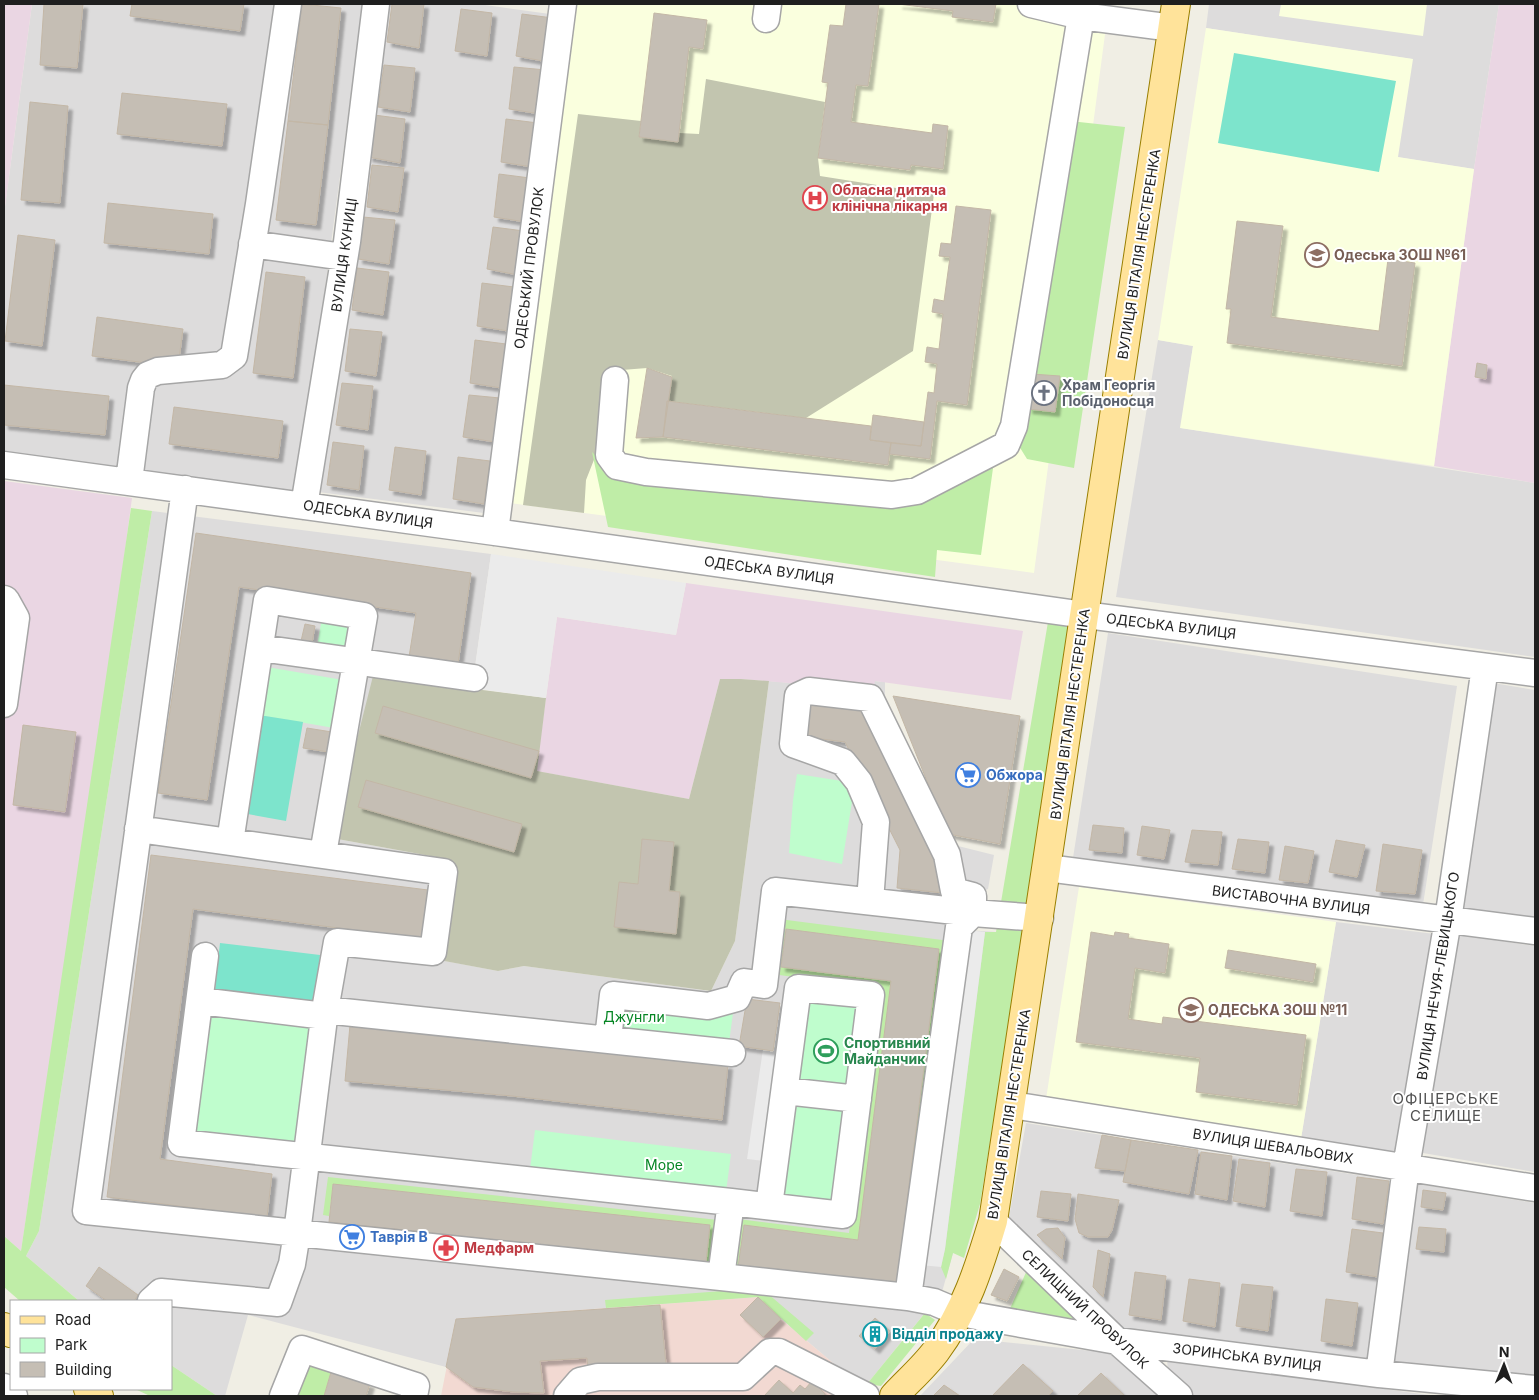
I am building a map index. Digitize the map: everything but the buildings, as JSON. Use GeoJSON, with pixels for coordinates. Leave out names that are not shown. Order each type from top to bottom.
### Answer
{"type":"FeatureCollection","features":[{"type":"Feature","properties":{"kind":"main road","name":"ВУЛИЦЯ ВІТАЛІЯ НЕСТЕРЕНКА"},"geometry":{"type":"LineString","coordinates":[[894,1396],[936,1352],[960,1313],[978,1271],[993,1221],[1175,16]]}},
{"type":"Feature","properties":{"kind":"street"},"geometry":{"type":"LineString","coordinates":[[128,481],[141,388],[148,375],[158,371],[222,365],[234,356],[288,4]]}},
{"type":"Feature","properties":{"kind":"street","name":"ВУЛИЦЯ КУНИЦІ"},"geometry":{"type":"LineString","coordinates":[[304,506],[344,257],[376,4]]}},
{"type":"Feature","properties":{"kind":"street","name":"ОДЕСЬКИЙ ПРОВУЛОК"},"geometry":{"type":"LineString","coordinates":[[495,532],[563,4]]}},
{"type":"Feature","properties":{"kind":"street"},"geometry":{"type":"LineString","coordinates":[[1031,4],[1081,16],[1175,16]]}},
{"type":"Feature","properties":{"kind":"street"},"geometry":{"type":"LineString","coordinates":[[616,380],[609,455],[617,466],[646,472],[892,495],[917,490],[1006,445],[1014,426],[1081,16]]}},
{"type":"Feature","properties":{"kind":"street"},"geometry":{"type":"LineString","coordinates":[[252,244],[344,257]]}},
{"type":"Feature","properties":{"kind":"street","name":"ОДЕСЬКА ВУЛИЦЯ"},"geometry":{"type":"LineString","coordinates":[[4,465],[1085,614],[1535,673]]}},
{"type":"Feature","properties":{"kind":"street"},"geometry":{"type":"LineString","coordinates":[[152,1300],[161,1292],[278,1303],[292,1264],[325,1013],[337,942],[433,952],[444,872],[138,829],[185,489]]}},
{"type":"Feature","properties":{"kind":"street"},"geometry":{"type":"LineString","coordinates":[[4,599],[16,618],[4,704]]}},
{"type":"Feature","properties":{"kind":"street"},"geometry":{"type":"LineString","coordinates":[[230,842],[267,600],[364,616],[323,854]]}},
{"type":"Feature","properties":{"kind":"street"},"geometry":{"type":"LineString","coordinates":[[260,648],[474,678]]}},
{"type":"Feature","properties":{"kind":"street","name":"ВУЛИЦЯ НЕЧУЯ-ЛЕВИЦЬКОГО"},"geometry":{"type":"LineString","coordinates":[[1379,1374],[1406,1167],[1448,920],[1485,667]]}},
{"type":"Feature","properties":{"kind":"street"},"geometry":{"type":"LineString","coordinates":[[870,901],[876,822],[859,782],[843,762],[793,744],[798,696],[809,691],[870,698],[947,855],[954,892],[973,896],[973,913],[959,927],[908,1297]]}},
{"type":"Feature","properties":{"kind":"street","name":"ЗОРИНСЬКА ВУЛИЦЯ"},"geometry":{"type":"LineString","coordinates":[[138,829],[86,1211],[908,1297],[934,1302],[960,1313],[1117,1341],[1379,1374],[1535,1389]]}},
{"type":"Feature","properties":{"kind":"street","name":"ВИСТАВОЧНА ВУЛИЦЯ"},"geometry":{"type":"LineString","coordinates":[[1047,868],[1535,931]]}},
{"type":"Feature","properties":{"kind":"street"},"geometry":{"type":"LineString","coordinates":[[764,985],[775,891],[973,913],[1040,918]]}},
{"type":"Feature","properties":{"kind":"street"},"geometry":{"type":"LineString","coordinates":[[205,956],[181,1143],[305,1158],[843,1215],[872,996],[744,982],[737,998],[708,1006],[614,995],[608,1039]]}},
{"type":"Feature","properties":{"kind":"street"},"geometry":{"type":"LineString","coordinates":[[769,1206],[798,988]]}},
{"type":"Feature","properties":{"kind":"street"},"geometry":{"type":"LineString","coordinates":[[200,1001],[608,1039],[732,1053]]}},
{"type":"Feature","properties":{"kind":"street"},"geometry":{"type":"LineString","coordinates":[[785,1091],[858,1099]]}},
{"type":"Feature","properties":{"kind":"street","name":"ВУЛИЦЯ ШЕВАЛЬОВИХ"},"geometry":{"type":"LineString","coordinates":[[1012,1105],[1535,1188]]}},
{"type":"Feature","properties":{"kind":"street"},"geometry":{"type":"LineString","coordinates":[[720,1277],[730,1202]]}},
{"type":"Feature","properties":{"kind":"street","name":"СЕЛИЩНИЙ ПРОВУЛОК"},"geometry":{"type":"LineString","coordinates":[[993,1221],[1117,1341],[1179,1396]]}},
{"type":"Feature","properties":{"kind":"street"},"geometry":{"type":"LineString","coordinates":[[283,1396],[302,1348],[416,1386],[414,1396]]}},
{"type":"Feature","properties":{"kind":"street"},"geometry":{"type":"LineString","coordinates":[[567,1396],[580,1381],[598,1377],[743,1377],[770,1352],[780,1352],[866,1396]]}},
{"type":"Feature","properties":{"kind":"street"},"geometry":{"type":"LineString","coordinates":[[4,1387],[14,1396]]}},
{"type":"Feature","properties":{"kind":"shaded area"},"geometry":{"type":"Polygon","coordinates":[[[4,4],[32,4],[4,214],[4,4]]]}},
{"type":"Feature","properties":{"kind":"shaded area"},"geometry":{"type":"Polygon","coordinates":[[[32,4],[363,4],[298,491],[4,452],[4,214],[32,4]]]}},
{"type":"Feature","properties":{"kind":"shaded area"},"geometry":{"type":"Polygon","coordinates":[[[385,4],[478,4],[557,15],[492,514],[318,492],[385,4]]]}},
{"type":"Feature","properties":{"kind":"shaded area","name":"Обласна дитяча клінічна лікарня"},"geometry":{"type":"Polygon","coordinates":[[[574,4],[1109,4],[1034,573],[502,502],[574,4]]]}},
{"type":"Feature","properties":{"kind":"shaded area"},"geometry":{"type":"Polygon","coordinates":[[[1209,4],[1499,4],[1474,169],[1397,157],[1412,59],[1206,28],[1209,4]]]}},
{"type":"Feature","properties":{"kind":"shaded area"},"geometry":{"type":"Polygon","coordinates":[[[1281,4],[1427,4],[1423,36],[1279,16],[1281,4]]]}},
{"type":"Feature","properties":{"kind":"shaded area"},"geometry":{"type":"Polygon","coordinates":[[[1499,4],[1535,4],[1535,483],[1434,466],[1474,169],[1499,4]]]}},
{"type":"Feature","properties":{"kind":"shaded area","name":"Одеська ЗОШ №61"},"geometry":{"type":"Polygon","coordinates":[[[1206,28],[1413,59],[1398,157],[1474,169],[1434,466],[1180,428],[1193,346],[1158,340],[1206,28]]]}},
{"type":"Feature","properties":{"kind":"shaded area"},"geometry":{"type":"Polygon","coordinates":[[[706,79],[825,102],[818,158],[820,176],[934,194],[913,351],[806,418],[667,401],[672,376],[647,368],[609,371],[599,447],[586,480],[584,513],[523,505],[578,114],[641,121],[639,137],[677,142],[679,133],[699,134],[706,79]]]}},
{"type":"Feature","properties":{"kind":"shaded area"},"geometry":{"type":"Polygon","coordinates":[[[1158,340],[1193,346],[1181,428],[1535,483],[1535,657],[1116,597],[1158,340]]]}},
{"type":"Feature","properties":{"kind":"shaded area"},"geometry":{"type":"Polygon","coordinates":[[[4,481],[132,498],[108,678],[21,1251],[4,1236],[4,481]]]}},
{"type":"Feature","properties":{"kind":"shaded area"},"geometry":{"type":"Polygon","coordinates":[[[152,511],[491,554],[472,688],[332,838],[447,859],[451,891],[440,960],[498,971],[524,966],[711,991],[735,941],[769,681],[873,690],[874,681],[885,682],[885,696],[946,843],[994,855],[988,889],[973,896],[967,930],[996,932],[953,1253],[942,1292],[867,1384],[840,1369],[757,1297],[457,1319],[446,1367],[248,1315],[225,1396],[217,1396],[172,1366],[172,1300],[78,1300],[26,1256],[39,1231],[152,511]]]}},
{"type":"Feature","properties":{"kind":"shaded area"},"geometry":{"type":"Polygon","coordinates":[[[491,554],[686,583],[676,635],[557,617],[546,698],[472,688],[491,554]]]}},
{"type":"Feature","properties":{"kind":"shaded area"},"geometry":{"type":"Polygon","coordinates":[[[686,583],[1023,631],[1011,700],[875,681],[873,690],[741,679],[720,679],[689,799],[536,771],[557,617],[676,635],[686,583]]]}},
{"type":"Feature","properties":{"kind":"shaded area"},"geometry":{"type":"Polygon","coordinates":[[[1108,633],[1457,686],[1422,911],[1073,858],[1108,633]]]}},
{"type":"Feature","properties":{"kind":"shaded area"},"geometry":{"type":"Polygon","coordinates":[[[373,676],[546,698],[537,771],[689,799],[720,679],[769,681],[735,941],[711,991],[524,966],[498,971],[439,960],[451,891],[447,859],[332,838],[373,676]]]}},
{"type":"Feature","properties":{"kind":"shaded area"},"geometry":{"type":"Polygon","coordinates":[[[1493,683],[1535,690],[1535,922],[1461,911],[1493,683]]]}},
{"type":"Feature","properties":{"kind":"shaded area","name":"ОДЕСЬКА ЗОШ №11"},"geometry":{"type":"Polygon","coordinates":[[[1079,887],[1336,922],[1301,1139],[1046,1099],[1079,887]]]}},
{"type":"Feature","properties":{"kind":"shaded area"},"geometry":{"type":"Polygon","coordinates":[[[1336,922],[1435,934],[1398,1154],[1301,1139],[1336,922]]]}},
{"type":"Feature","properties":{"kind":"shaded area"},"geometry":{"type":"Polygon","coordinates":[[[967,930],[985,932],[945,1249],[941,1267],[920,1265],[967,930]]]}},
{"type":"Feature","properties":{"kind":"shaded area"},"geometry":{"type":"Polygon","coordinates":[[[1455,934],[1535,946],[1535,1172],[1423,1153],[1455,934]]]}},
{"type":"Feature","properties":{"kind":"shaded area"},"geometry":{"type":"Polygon","coordinates":[[[780,1003],[786,1004],[764,1161],[747,1159],[763,1049],[773,1050],[780,1003]]]}},
{"type":"Feature","properties":{"kind":"shaded area"},"geometry":{"type":"Polygon","coordinates":[[[1026,1123],[1389,1180],[1366,1372],[1116,1335],[1008,1223],[1026,1123]]]}},
{"type":"Feature","properties":{"kind":"shaded area"},"geometry":{"type":"Polygon","coordinates":[[[1412,1183],[1535,1203],[1535,1380],[1393,1368],[1412,1183]]]}},
{"type":"Feature","properties":{"kind":"shaded area"},"geometry":{"type":"Polygon","coordinates":[[[758,1297],[840,1369],[855,1396],[441,1396],[456,1319],[758,1297]]]}},
{"type":"Feature","properties":{"kind":"shaded area"},"geometry":{"type":"Polygon","coordinates":[[[974,1339],[1112,1353],[1160,1396],[920,1396],[974,1339]]]}},
{"type":"Feature","properties":{"kind":"shaded area"},"geometry":{"type":"Polygon","coordinates":[[[1167,1359],[1436,1396],[1192,1396],[1168,1374],[1167,1359]]]}},
{"type":"Feature","properties":{"kind":"green space"},"geometry":{"type":"Polygon","coordinates":[[[1234,53],[1396,81],[1379,172],[1218,143],[1234,53]]]}},
{"type":"Feature","properties":{"kind":"green space"},"geometry":{"type":"Polygon","coordinates":[[[1070,121],[1125,127],[1074,468],[1027,459],[1006,425],[1070,121]]]}},
{"type":"Feature","properties":{"kind":"green space"},"geometry":{"type":"Polygon","coordinates":[[[592,452],[605,465],[883,504],[994,461],[981,555],[937,550],[935,577],[608,527],[592,452]]]}},
{"type":"Feature","properties":{"kind":"green space"},"geometry":{"type":"Polygon","coordinates":[[[131,508],[152,511],[39,1231],[26,1256],[78,1300],[19,1300],[4,1287],[4,1236],[21,1251],[131,508]]]}},
{"type":"Feature","properties":{"kind":"green space"},"geometry":{"type":"Polygon","coordinates":[[[1050,610],[1069,618],[995,1110],[980,1204],[964,1258],[953,1253],[946,1279],[941,1267],[945,1249],[985,932],[996,932],[1050,610]]]}},
{"type":"Feature","properties":{"kind":"green space"},"geometry":{"type":"Polygon","coordinates":[[[322,618],[356,624],[352,651],[317,646],[322,618]]]}},
{"type":"Feature","properties":{"kind":"green space"},"geometry":{"type":"Polygon","coordinates":[[[267,667],[343,680],[334,728],[259,715],[267,667]]]}},
{"type":"Feature","properties":{"kind":"green space"},"geometry":{"type":"Polygon","coordinates":[[[259,715],[303,722],[286,821],[242,813],[259,715]]]}},
{"type":"Feature","properties":{"kind":"green space"},"geometry":{"type":"Polygon","coordinates":[[[797,774],[855,783],[842,864],[789,853],[797,774]]]}},
{"type":"Feature","properties":{"kind":"green space"},"geometry":{"type":"Polygon","coordinates":[[[779,919],[950,941],[901,1292],[731,1272],[738,1219],[849,1233],[882,989],[772,974],[779,919]],[[786,929],[781,967],[891,981],[858,1240],[744,1225],[896,1287],[939,949],[786,929]]]}},
{"type":"Feature","properties":{"kind":"green space"},"geometry":{"type":"Polygon","coordinates":[[[220,943],[320,955],[315,1001],[215,989],[220,943]]]}},
{"type":"Feature","properties":{"kind":"green space"},"geometry":{"type":"Polygon","coordinates":[[[805,996],[862,1002],[834,1206],[778,1198],[805,996]]]}},
{"type":"Feature","properties":{"kind":"green space","name":"Джунгли"},"geometry":{"type":"Polygon","coordinates":[[[620,1000],[733,1013],[729,1043],[616,1031],[620,1000]]]}},
{"type":"Feature","properties":{"kind":"green space"},"geometry":{"type":"Polygon","coordinates":[[[207,1013],[315,1027],[299,1150],[191,1136],[207,1013]]]}},
{"type":"Feature","properties":{"kind":"green space","name":"Море"},"geometry":{"type":"Polygon","coordinates":[[[535,1130],[731,1154],[726,1192],[530,1169],[535,1130]]]}},
{"type":"Feature","properties":{"kind":"green space"},"geometry":{"type":"Polygon","coordinates":[[[328,1177],[718,1220],[712,1269],[455,1242],[456,1235],[705,1262],[709,1225],[333,1184],[329,1216],[323,1215],[328,1177]]]}},
{"type":"Feature","properties":{"kind":"green space"},"geometry":{"type":"Polygon","coordinates":[[[1027,1270],[1081,1320],[1009,1311],[1027,1270]]]}},
{"type":"Feature","properties":{"kind":"green space"},"geometry":{"type":"Polygon","coordinates":[[[761,1288],[814,1333],[806,1341],[758,1297],[606,1308],[605,1300],[761,1288]]]}},
{"type":"Feature","properties":{"kind":"green space"},"geometry":{"type":"Polygon","coordinates":[[[925,1313],[935,1320],[881,1386],[867,1384],[925,1313]]]}},
{"type":"Feature","properties":{"kind":"green space"},"geometry":{"type":"Polygon","coordinates":[[[303,1362],[331,1372],[324,1396],[294,1396],[303,1362]]]}},
{"type":"Feature","properties":{"kind":"green space"},"geometry":{"type":"Polygon","coordinates":[[[172,1366],[217,1396],[150,1396],[137,1390],[172,1390],[172,1366]]]}},
{"type":"Feature","properties":{"kind":"place","name":"Обласна дитяча клінічна лікарня"},"geometry":{"type":"Point","coordinates":[815,198]}},
{"type":"Feature","properties":{"kind":"place","name":"Одеська ЗОШ №61"},"geometry":{"type":"Point","coordinates":[1317,255]}},
{"type":"Feature","properties":{"kind":"place","name":"Храм Георгія Побідоносця"},"geometry":{"type":"Point","coordinates":[1044,393]}},
{"type":"Feature","properties":{"kind":"place","name":"Обжора"},"geometry":{"type":"Point","coordinates":[968,775]}},
{"type":"Feature","properties":{"kind":"place","name":"ОДЕСЬКА ЗОШ №11"},"geometry":{"type":"Point","coordinates":[1191,1010]}},
{"type":"Feature","properties":{"kind":"place","name":"Спортивний Майданчик"},"geometry":{"type":"Point","coordinates":[826,1051]}},
{"type":"Feature","properties":{"kind":"place","name":"Таврія В"},"geometry":{"type":"Point","coordinates":[352,1237]}},
{"type":"Feature","properties":{"kind":"place","name":"Медфарм"},"geometry":{"type":"Point","coordinates":[446,1248]}},
{"type":"Feature","properties":{"kind":"place","name":"Відділ продажу"},"geometry":{"type":"Point","coordinates":[875,1334]}},
{"type":"Feature","properties":{"kind":"district","name":"ОФІЦЕРСЬКЕ СЕЛИЩЕ"},"geometry":{"type":"Point","coordinates":[1446,1108]}}]}
